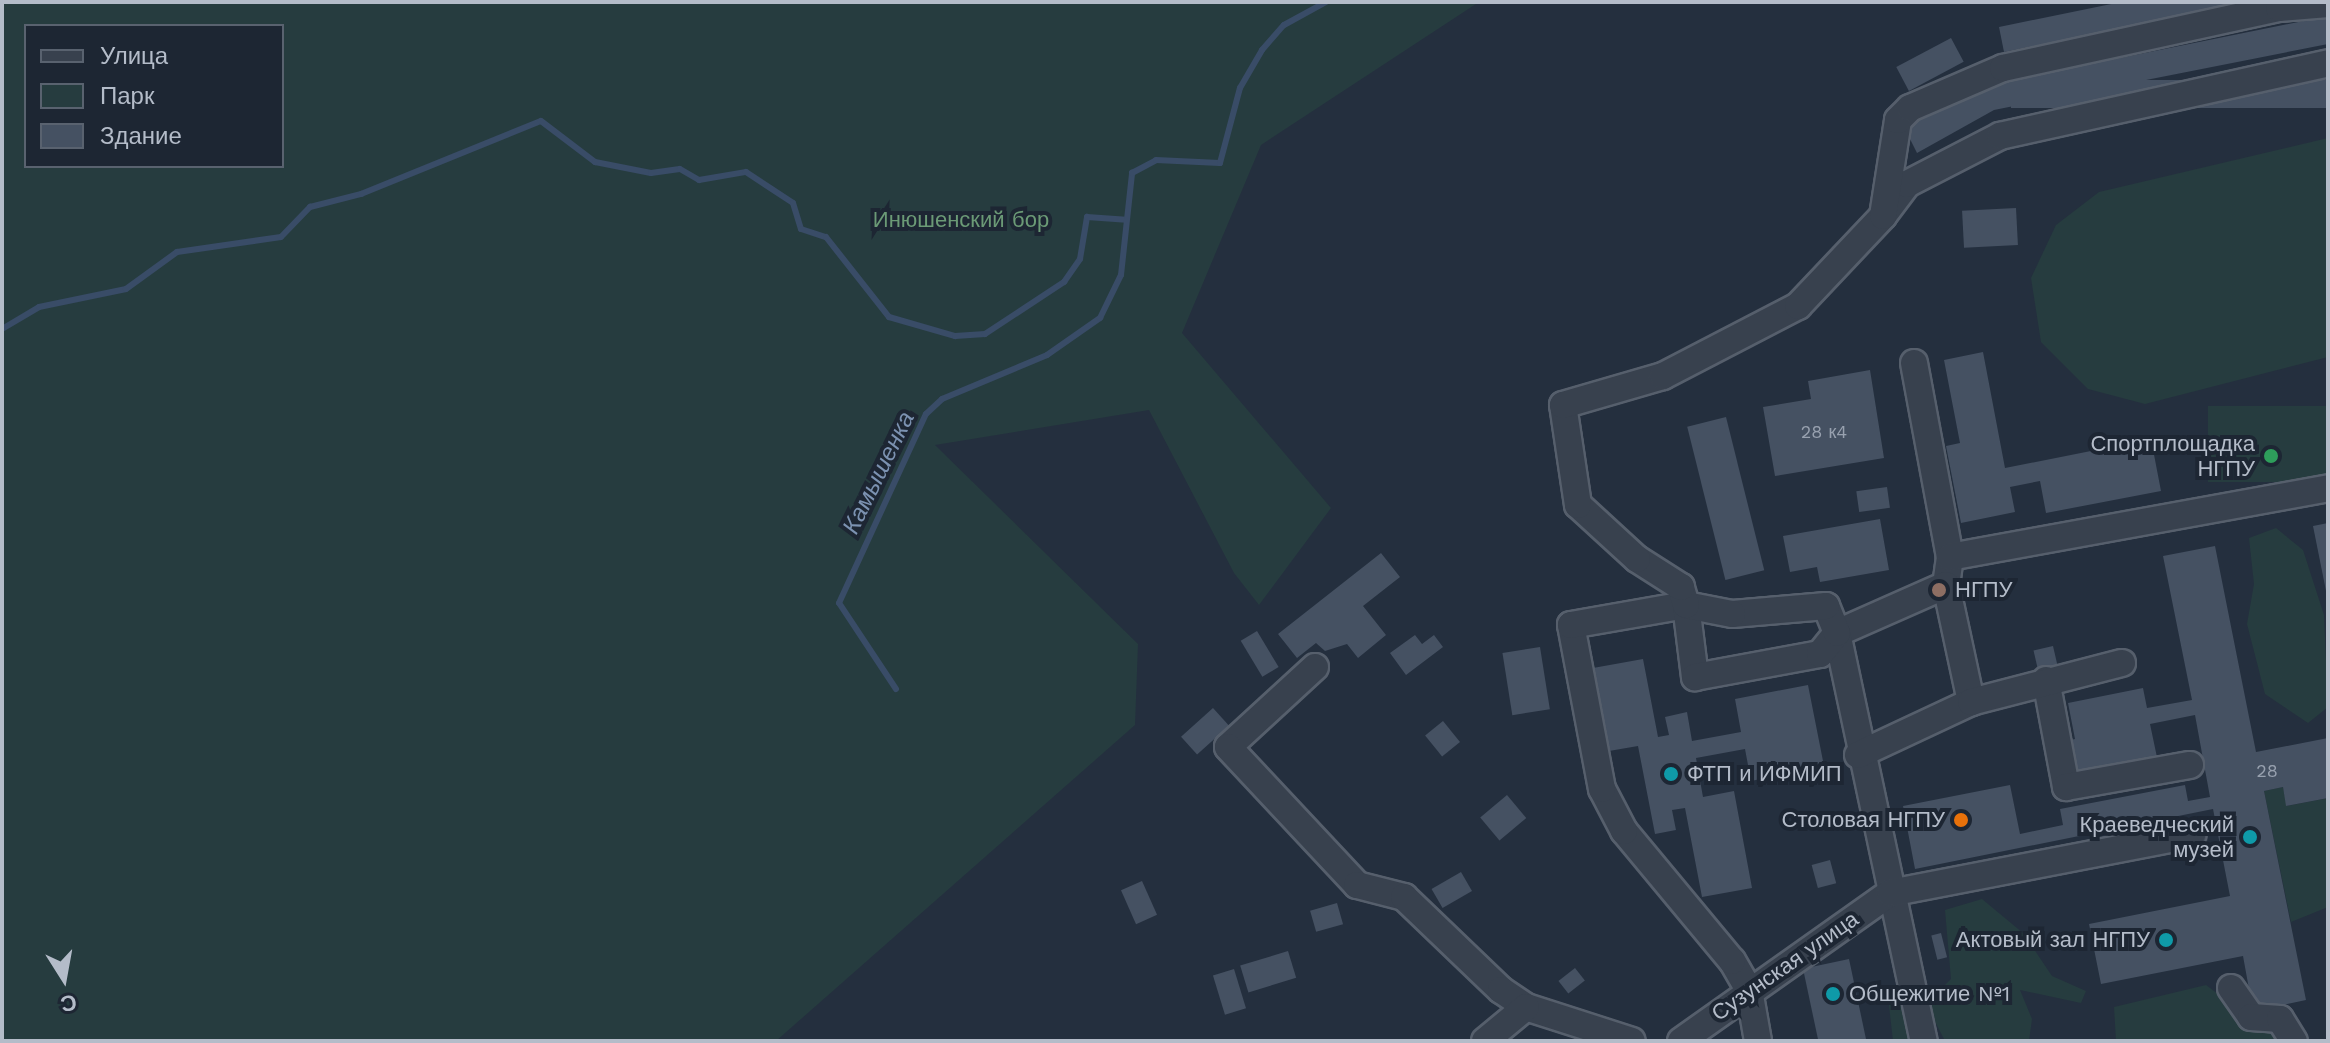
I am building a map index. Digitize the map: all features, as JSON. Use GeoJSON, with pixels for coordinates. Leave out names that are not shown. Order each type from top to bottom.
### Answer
{"type":"FeatureCollection","features":[{"type":"Feature","properties":{"kind":"street"},"geometry":{"type":"LineString","coordinates":[[1883,216],[1898,120],[1975,77],[2279,8],[2328,4]]}},
{"type":"Feature","properties":{"kind":"street"},"geometry":{"type":"LineString","coordinates":[[1946,585],[1837,633],[1820,654],[1695,677],[1681,587],[1637,559],[1578,505],[1563,405],[1663,376],[1798,306],[1883,216],[1907,184],[2000,136],[2328,63]]}},
{"type":"Feature","properties":{"kind":"street"},"geometry":{"type":"LineString","coordinates":[[1914,363],[1950,557],[1946,585],[1971,702]]}},
{"type":"Feature","properties":{"kind":"street"},"geometry":{"type":"LineString","coordinates":[[1950,557],[2328,488]]}},
{"type":"Feature","properties":{"kind":"street"},"geometry":{"type":"LineString","coordinates":[[1758,1041],[1749,990],[1708,926],[1624,831],[1602,789],[1589,737],[1571,625],[1686,605],[1732,614],[1826,606],[1837,633],[1858,755],[1924,1041]]}},
{"type":"Feature","properties":{"kind":"street"},"geometry":{"type":"LineString","coordinates":[[1858,755],[1971,702],[2046,680],[2122,663]]}},
{"type":"Feature","properties":{"kind":"street"},"geometry":{"type":"LineString","coordinates":[[1315,667],[1228,747],[1357,885],[1404,897],[1526,1007],[1632,1041]]}},
{"type":"Feature","properties":{"kind":"street"},"geometry":{"type":"LineString","coordinates":[[2046,680],[2066,787],[2190,765]]}},
{"type":"Feature","properties":{"kind":"street"},"geometry":{"type":"LineString","coordinates":[[1890,893],[2192,835]]}},
{"type":"Feature","properties":{"kind":"street","name":"Сузунская улица"},"geometry":{"type":"LineString","coordinates":[[1681,1041],[1890,893]]}},
{"type":"Feature","properties":{"kind":"street"},"geometry":{"type":"LineString","coordinates":[[2231,988],[2251,1017],[2280,1019],[2296,1040]]}},
{"type":"Feature","properties":{"kind":"street"},"geometry":{"type":"LineString","coordinates":[[1485,1041],[1526,1007]]}},
{"type":"Feature","properties":{"kind":"green space","name":"Инюшенский бор"},"geometry":{"type":"Polygon","coordinates":[[[2,2],[1479,2],[1261,145],[1182,333],[1331,508],[1259,605],[1234,573],[1149,410],[935,445],[1138,644],[1135,725],[776,1041],[2,1041],[2,2]]]}},
{"type":"Feature","properties":{"kind":"green space"},"geometry":{"type":"Polygon","coordinates":[[[2328,138],[2328,357],[2145,404],[2088,389],[2041,342],[2031,278],[2056,225],[2099,192],[2328,138]]]}},
{"type":"Feature","properties":{"kind":"green space","name":"Спортплощадка НГПУ"},"geometry":{"type":"Polygon","coordinates":[[[2208,406],[2328,406],[2328,482],[2208,482],[2208,406]]]}},
{"type":"Feature","properties":{"kind":"green space"},"geometry":{"type":"Polygon","coordinates":[[[2276,528],[2303,550],[2324,615],[2328,707],[2308,723],[2265,694],[2247,624],[2254,584],[2249,538],[2276,528]]]}},
{"type":"Feature","properties":{"kind":"green space"},"geometry":{"type":"Polygon","coordinates":[[[2283,787],[2287,806],[2328,798],[2328,907],[2291,922],[2264,791],[2283,787]]]}},
{"type":"Feature","properties":{"kind":"green space"},"geometry":{"type":"Polygon","coordinates":[[[1982,899],[2023,933],[2052,976],[2086,991],[2081,1003],[2020,990],[2032,1019],[2029,1041],[1945,1041],[1926,1004],[1951,979],[1945,910],[1982,899]]]}},
{"type":"Feature","properties":{"kind":"green space"},"geometry":{"type":"Polygon","coordinates":[[[2206,985],[2281,1041],[2116,1041],[2114,1007],[2206,985]]]}},
{"type":"Feature","properties":{"kind":"green space"},"geometry":{"type":"Polygon","coordinates":[[[1887,988],[1903,1009],[1917,1041],[1893,1041],[1887,988]]]}},
{"type":"Feature","properties":{"kind":"building"},"geometry":{"type":"Polygon","coordinates":[[[2121,2],[2243,3],[2004,52],[1999,27],[2121,2]]]}},
{"type":"Feature","properties":{"kind":"building"},"geometry":{"type":"Polygon","coordinates":[[[2328,16],[2328,44],[1994,110],[1917,153],[1904,127],[1981,86],[2328,16]]]}},
{"type":"Feature","properties":{"kind":"building"},"geometry":{"type":"Polygon","coordinates":[[[1951,38],[1964,62],[1909,91],[1896,67],[1951,38]]]}},
{"type":"Feature","properties":{"kind":"building"},"geometry":{"type":"Polygon","coordinates":[[[2011,80],[2328,80],[2328,108],[2011,108],[2011,80]]]}},
{"type":"Feature","properties":{"kind":"building"},"geometry":{"type":"Polygon","coordinates":[[[2016,208],[2018,245],[1964,248],[1962,211],[2016,208]]]}},
{"type":"Feature","properties":{"kind":"building"},"geometry":{"type":"Polygon","coordinates":[[[1983,352],[2005,468],[2151,439],[2161,491],[2046,513],[2040,481],[2010,487],[2015,512],[1961,523],[1946,446],[1960,443],[1944,360],[1983,352]]]}},
{"type":"Feature","properties":{"kind":"building"},"geometry":{"type":"Polygon","coordinates":[[[1870,370],[1884,458],[1775,476],[1763,407],[1811,399],[1808,381],[1870,370]]]}},
{"type":"Feature","properties":{"kind":"building"},"geometry":{"type":"Polygon","coordinates":[[[1726,417],[1764,570],[1725,580],[1687,427],[1726,417]]]}},
{"type":"Feature","properties":{"kind":"building"},"geometry":{"type":"Polygon","coordinates":[[[1887,487],[1890,508],[1859,512],[1856,491],[1887,487]]]}},
{"type":"Feature","properties":{"kind":"building"},"geometry":{"type":"Polygon","coordinates":[[[1880,519],[1889,570],[1820,582],[1817,567],[1790,572],[1783,536],[1880,519]]]}},
{"type":"Feature","properties":{"kind":"building"},"geometry":{"type":"Polygon","coordinates":[[[2328,523],[2328,596],[2327,596],[2313,526],[2328,523]]]}},
{"type":"Feature","properties":{"kind":"building"},"geometry":{"type":"Polygon","coordinates":[[[2215,546],[2256,752],[2328,738],[2328,798],[2286,806],[2283,787],[2264,791],[2306,1000],[2253,1011],[2243,956],[2101,984],[2089,924],[2230,896],[2213,809],[1915,869],[1903,806],[2010,785],[2020,834],[2063,825],[2060,809],[2185,785],[2188,801],[2210,797],[2195,715],[2150,724],[2158,762],[2069,780],[2062,742],[2075,739],[2068,703],[2143,688],[2147,708],[2192,700],[2163,556],[2215,546]]]}},
{"type":"Feature","properties":{"kind":"building"},"geometry":{"type":"Polygon","coordinates":[[[1381,553],[1400,577],[1363,606],[1386,635],[1358,658],[1347,644],[1325,651],[1316,643],[1297,658],[1278,634],[1381,553]]]}},
{"type":"Feature","properties":{"kind":"building"},"geometry":{"type":"Polygon","coordinates":[[[1257,631],[1279,667],[1262,677],[1241,641],[1257,631]]]}},
{"type":"Feature","properties":{"kind":"building"},"geometry":{"type":"Polygon","coordinates":[[[1415,635],[1422,644],[1434,635],[1443,647],[1406,675],[1390,653],[1415,635]]]}},
{"type":"Feature","properties":{"kind":"building"},"geometry":{"type":"Polygon","coordinates":[[[2053,646],[2059,672],[2040,677],[2034,650],[2053,646]]]}},
{"type":"Feature","properties":{"kind":"building"},"geometry":{"type":"Polygon","coordinates":[[[1540,647],[1550,709],[1512,715],[1502,653],[1540,647]]]}},
{"type":"Feature","properties":{"kind":"building","name":"ФТП и ИФМИП"},"geometry":{"type":"Polygon","coordinates":[[[1643,659],[1658,737],[1669,735],[1665,717],[1687,712],[1692,741],[1741,732],[1735,699],[1808,685],[1824,766],[1751,781],[1745,749],[1696,758],[1703,797],[1734,791],[1752,888],[1702,897],[1685,808],[1672,810],[1676,830],[1655,834],[1638,746],[1609,751],[1593,668],[1643,659]]]}},
{"type":"Feature","properties":{"kind":"building"},"geometry":{"type":"Polygon","coordinates":[[[1213,708],[1229,726],[1197,755],[1181,737],[1213,708]]]}},
{"type":"Feature","properties":{"kind":"building"},"geometry":{"type":"Polygon","coordinates":[[[1443,721],[1460,742],[1442,756],[1425,735],[1443,721]]]}},
{"type":"Feature","properties":{"kind":"building"},"geometry":{"type":"Polygon","coordinates":[[[1507,795],[1526,818],[1499,840],[1480,817],[1507,795]]]}},
{"type":"Feature","properties":{"kind":"building"},"geometry":{"type":"Polygon","coordinates":[[[1830,860],[1836,883],[1818,888],[1812,865],[1830,860]]]}},
{"type":"Feature","properties":{"kind":"building"},"geometry":{"type":"Polygon","coordinates":[[[1461,872],[1472,891],[1443,908],[1432,889],[1461,872]]]}},
{"type":"Feature","properties":{"kind":"building"},"geometry":{"type":"Polygon","coordinates":[[[1142,881],[1157,915],[1136,924],[1121,890],[1142,881]]]}},
{"type":"Feature","properties":{"kind":"building"},"geometry":{"type":"Polygon","coordinates":[[[1337,903],[1343,924],[1316,932],[1310,911],[1337,903]]]}},
{"type":"Feature","properties":{"kind":"building"},"geometry":{"type":"Polygon","coordinates":[[[1941,933],[1947,957],[1937,960],[1931,935],[1941,933]]]}},
{"type":"Feature","properties":{"kind":"building"},"geometry":{"type":"Polygon","coordinates":[[[1288,951],[1296,978],[1248,992],[1240,966],[1288,951]]]}},
{"type":"Feature","properties":{"kind":"building","name":"Общежитие №1"},"geometry":{"type":"Polygon","coordinates":[[[1849,959],[1866,1041],[1818,1041],[1803,969],[1849,959]]]}},
{"type":"Feature","properties":{"kind":"building"},"geometry":{"type":"Polygon","coordinates":[[[1575,968],[1585,981],[1568,994],[1558,981],[1575,968]]]}},
{"type":"Feature","properties":{"kind":"building"},"geometry":{"type":"Polygon","coordinates":[[[1234,969],[1246,1008],[1225,1015],[1213,975],[1234,969]]]}},
{"type":"Feature","properties":{"kind":"waterway","name":"Камышенка"},"geometry":{"type":"LineString","coordinates":[[896,689],[839,603],[926,414],[942,399],[1047,355],[1100,318],[1121,275],[1132,173],[1156,160],[1220,163],[1240,88],[1262,50],[1284,25],[1326,2]]}},
{"type":"Feature","properties":{"kind":"waterway"},"geometry":{"type":"LineString","coordinates":[[2,329],[39,307],[126,289],[177,252],[281,237],[310,207],[361,194],[541,121],[595,162],[651,173],[680,169],[699,180],[746,172],[793,203],[801,229],[826,237],[889,317],[955,336],[985,334],[1064,282],[1080,259],[1087,217],[1126,220]]}},
{"type":"Feature","properties":{"kind":"place","name":"Спортплощадка НГПУ"},"geometry":{"type":"Point","coordinates":[2271,456]}},
{"type":"Feature","properties":{"kind":"place","name":"НГПУ"},"geometry":{"type":"Point","coordinates":[1939,590]}},
{"type":"Feature","properties":{"kind":"place","name":"ФТП и ИФМИП"},"geometry":{"type":"Point","coordinates":[1671,774]}},
{"type":"Feature","properties":{"kind":"place","name":"Столовая НГПУ"},"geometry":{"type":"Point","coordinates":[1961,820]}},
{"type":"Feature","properties":{"kind":"place","name":"Краеведческий музей"},"geometry":{"type":"Point","coordinates":[2250,837]}},
{"type":"Feature","properties":{"kind":"place","name":"Актовый зал НГПУ"},"geometry":{"type":"Point","coordinates":[2166,940]}},
{"type":"Feature","properties":{"kind":"place","name":"Общежитие №1"},"geometry":{"type":"Point","coordinates":[1833,994]}}]}
